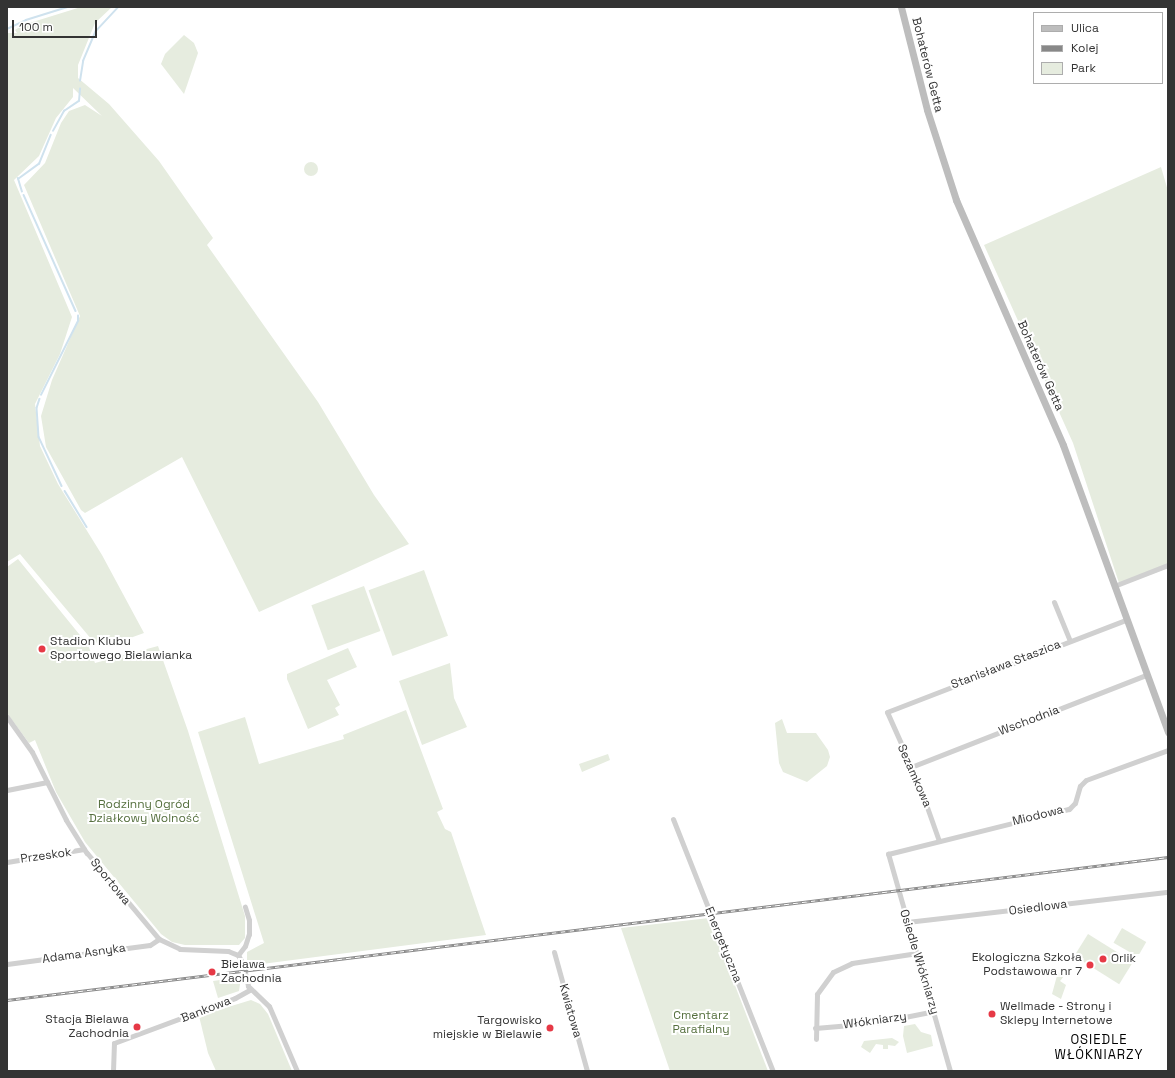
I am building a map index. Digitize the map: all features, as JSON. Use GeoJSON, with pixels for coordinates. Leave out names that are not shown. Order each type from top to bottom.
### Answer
{"type":"FeatureCollection","features":[{"type":"Feature","properties":{"kind":"street","name":"Bohaterów Getta"},"geometry":{"type":"LineString","coordinates":[[901,7],[926,110],[956,200],[1060,438],[1168,732]]}},
{"type":"Feature","properties":{"kind":"street"},"geometry":{"type":"LineString","coordinates":[[1114,586],[1168,565]]}},
{"type":"Feature","properties":{"kind":"street"},"geometry":{"type":"LineString","coordinates":[[1054,602],[1070,641]]}},
{"type":"Feature","properties":{"kind":"street","name":"Stanisława Staszica"},"geometry":{"type":"LineString","coordinates":[[886,712],[1126,620]]}},
{"type":"Feature","properties":{"kind":"street","name":"Wschodnia"},"geometry":{"type":"LineString","coordinates":[[912,767],[1146,675]]}},
{"type":"Feature","properties":{"kind":"street","name":"Sezamkowa"},"geometry":{"type":"LineString","coordinates":[[886,712],[912,767],[938,841]]}},
{"type":"Feature","properties":{"kind":"street","name":"Sportowa"},"geometry":{"type":"LineString","coordinates":[[7,717],[32,752],[84,849],[106,878],[159,939],[180,949],[228,951],[238,955]]}},
{"type":"Feature","properties":{"kind":"street","name":"Miodowa"},"geometry":{"type":"LineString","coordinates":[[888,854],[1069,809],[1075,803],[1080,786],[1086,780],[1168,750]]}},
{"type":"Feature","properties":{"kind":"street"},"geometry":{"type":"LineString","coordinates":[[7,790],[47,782]]}},
{"type":"Feature","properties":{"kind":"street","name":"Energetyczna"},"geometry":{"type":"LineString","coordinates":[[673,819],[773,1071]]}},
{"type":"Feature","properties":{"kind":"street","name":"Przeskok"},"geometry":{"type":"LineString","coordinates":[[7,862],[84,849]]}},
{"type":"Feature","properties":{"kind":"street","name":"Osiedle Włókniarzy"},"geometry":{"type":"LineString","coordinates":[[888,854],[907,922],[935,1011],[950,1071]]}},
{"type":"Feature","properties":{"kind":"street","name":"Osiedlowa"},"geometry":{"type":"LineString","coordinates":[[907,922],[1168,892]]}},
{"type":"Feature","properties":{"kind":"street"},"geometry":{"type":"LineString","coordinates":[[245,907],[249,920],[249,933],[246,945],[238,955],[251,989],[269,1006],[297,1071]]}},
{"type":"Feature","properties":{"kind":"street","name":"Adama Asnyka"},"geometry":{"type":"LineString","coordinates":[[7,964],[150,945],[159,939]]}},
{"type":"Feature","properties":{"kind":"street","name":"Kwiatowa"},"geometry":{"type":"LineString","coordinates":[[554,952],[587,1071]]}},
{"type":"Feature","properties":{"kind":"street"},"geometry":{"type":"LineString","coordinates":[[816,1039],[815,1028],[817,994],[833,972],[852,963],[917,953]]}},
{"type":"Feature","properties":{"kind":"street","name":"Bankowa"},"geometry":{"type":"LineString","coordinates":[[113,1071],[114,1043],[235,998],[251,989]]}},
{"type":"Feature","properties":{"kind":"street","name":"Włókniarzy"},"geometry":{"type":"LineString","coordinates":[[815,1028],[874,1023],[935,1011]]}},
{"type":"Feature","properties":{"kind":"green space"},"geometry":{"type":"Polygon","coordinates":[[[81,7],[112,7],[95,23],[78,65],[78,78],[109,104],[159,161],[213,238],[207,245],[318,402],[374,495],[409,544],[259,612],[182,457],[85,513],[81,510],[46,447],[41,416],[52,380],[80,316],[24,185],[45,163],[61,123],[69,111],[85,105],[102,116],[73,88],[73,97],[56,118],[39,156],[14,180],[72,317],[60,354],[35,404],[40,446],[58,484],[102,555],[144,633],[105,647],[92,640],[20,554],[7,562],[7,33],[17,33],[15,30],[23,25],[81,7]]]}},
{"type":"Feature","properties":{"kind":"green space"},"geometry":{"type":"Polygon","coordinates":[[[184,35],[194,43],[198,53],[184,94],[161,64],[165,54],[184,35]]]}},
{"type":"Feature","properties":{"kind":"green space"},"geometry":{"type":"Polygon","coordinates":[[[308,162],[314,162],[318,166],[318,172],[314,176],[308,176],[304,172],[304,166],[308,162]]]}},
{"type":"Feature","properties":{"kind":"green space"},"geometry":{"type":"Polygon","coordinates":[[[1161,167],[1168,191],[1168,568],[1120,586],[1073,443],[984,245],[1161,167]]]}},
{"type":"Feature","properties":{"kind":"green space","name":"Rodzinny Ogród Działkowy Wolność"},"geometry":{"type":"Polygon","coordinates":[[[18,559],[88,645],[95,663],[158,646],[188,731],[245,916],[245,938],[239,945],[185,945],[172,942],[161,934],[85,842],[56,792],[35,740],[29,743],[7,713],[7,567],[18,559]]]}},
{"type":"Feature","properties":{"kind":"green space"},"geometry":{"type":"Polygon","coordinates":[[[424,570],[448,636],[392,656],[369,590],[424,570]]]}},
{"type":"Feature","properties":{"kind":"green space"},"geometry":{"type":"Polygon","coordinates":[[[364,586],[380,631],[328,650],[311,605],[364,586]]]}},
{"type":"Feature","properties":{"kind":"green space"},"geometry":{"type":"Polygon","coordinates":[[[348,648],[357,667],[327,680],[340,705],[335,708],[339,715],[308,729],[287,679],[287,674],[348,648]]]}},
{"type":"Feature","properties":{"kind":"green space"},"geometry":{"type":"Polygon","coordinates":[[[450,663],[454,698],[467,727],[422,745],[399,681],[450,663]]]}},
{"type":"Feature","properties":{"kind":"green space"},"geometry":{"type":"Polygon","coordinates":[[[406,710],[443,809],[437,812],[445,829],[451,832],[486,935],[247,966],[247,952],[264,943],[198,732],[245,717],[259,764],[344,739],[343,735],[406,710]]]}},
{"type":"Feature","properties":{"kind":"green space"},"geometry":{"type":"Polygon","coordinates":[[[782,719],[787,733],[816,733],[828,750],[830,757],[827,766],[807,782],[783,772],[779,763],[775,723],[782,719]]]}},
{"type":"Feature","properties":{"kind":"green space"},"geometry":{"type":"Polygon","coordinates":[[[608,754],[610,760],[582,772],[579,764],[608,754]]]}},
{"type":"Feature","properties":{"kind":"green space","name":"Cmentarz Parafialny"},"geometry":{"type":"Polygon","coordinates":[[[709,918],[768,1071],[670,1071],[621,928],[709,918]]]}},
{"type":"Feature","properties":{"kind":"green space"},"geometry":{"type":"Polygon","coordinates":[[[1122,928],[1146,942],[1138,957],[1114,943],[1122,928]]]}},
{"type":"Feature","properties":{"kind":"green space","name":"Orlik"},"geometry":{"type":"Polygon","coordinates":[[[1088,934],[1133,962],[1119,984],[1074,956],[1088,934]]]}},
{"type":"Feature","properties":{"kind":"green space"},"geometry":{"type":"Polygon","coordinates":[[[1058,972],[1064,976],[1060,981],[1066,985],[1061,999],[1052,994],[1058,972]]]}},
{"type":"Feature","properties":{"kind":"green space"},"geometry":{"type":"Polygon","coordinates":[[[241,977],[239,991],[218,998],[213,981],[241,977]]]}},
{"type":"Feature","properties":{"kind":"green space"},"geometry":{"type":"Polygon","coordinates":[[[251,1000],[260,1004],[268,1014],[292,1071],[216,1071],[208,1053],[199,1016],[251,1000]]]}},
{"type":"Feature","properties":{"kind":"green space"},"geometry":{"type":"Polygon","coordinates":[[[915,1024],[921,1032],[931,1035],[933,1046],[907,1053],[903,1036],[904,1026],[915,1024]]]}},
{"type":"Feature","properties":{"kind":"green space"},"geometry":{"type":"Polygon","coordinates":[[[892,1038],[899,1042],[895,1046],[888,1045],[888,1049],[883,1049],[883,1045],[876,1044],[870,1053],[861,1047],[864,1041],[892,1038]]]}},
{"type":"Feature","properties":{"kind":"waterway"},"geometry":{"type":"LineString","coordinates":[[7,29],[26,20],[68,7]]}},
{"type":"Feature","properties":{"kind":"waterway"},"geometry":{"type":"LineString","coordinates":[[80,81],[83,61],[96,31],[118,7]]}},
{"type":"Feature","properties":{"kind":"waterway"},"geometry":{"type":"LineString","coordinates":[[53,131],[64,111],[79,101],[80,89]]}},
{"type":"Feature","properties":{"kind":"waterway"},"geometry":{"type":"LineString","coordinates":[[22,192],[18,179],[39,164],[51,135]]}},
{"type":"Feature","properties":{"kind":"waterway"},"geometry":{"type":"LineString","coordinates":[[24,195],[76,311]]}},
{"type":"Feature","properties":{"kind":"waterway"},"geometry":{"type":"LineString","coordinates":[[41,395],[78,321],[78,316]]}},
{"type":"Feature","properties":{"kind":"waterway"},"geometry":{"type":"LineString","coordinates":[[40,399],[37,408],[39,437],[62,486]]}},
{"type":"Feature","properties":{"kind":"waterway"},"geometry":{"type":"LineString","coordinates":[[65,491],[87,527]]}},
{"type":"Feature","properties":{"kind":"railway"},"geometry":{"type":"LineString","coordinates":[[7,1000],[1168,857]]}},
{"type":"Feature","properties":{"kind":"place","name":"Stadion Klubu Sportowego Bielawianka"},"geometry":{"type":"Point","coordinates":[42,649]}},
{"type":"Feature","properties":{"kind":"place","name":"Orlik"},"geometry":{"type":"Point","coordinates":[1103,959]}},
{"type":"Feature","properties":{"kind":"place","name":"Ekologiczna Szkoła Podstawowa nr 7"},"geometry":{"type":"Point","coordinates":[1090,965]}},
{"type":"Feature","properties":{"kind":"place","name":"Bielawa Zachodnia"},"geometry":{"type":"Point","coordinates":[212,972]}},
{"type":"Feature","properties":{"kind":"place","name":"Wellmade - Strony i Sklepy Internetowe"},"geometry":{"type":"Point","coordinates":[992,1014]}},
{"type":"Feature","properties":{"kind":"place","name":"Stacja Bielawa Zachodnia"},"geometry":{"type":"Point","coordinates":[137,1027]}},
{"type":"Feature","properties":{"kind":"place","name":"Targowisko miejskie w Bielawie"},"geometry":{"type":"Point","coordinates":[550,1028]}},
{"type":"Feature","properties":{"kind":"district","name":"OSIEDLE WŁÓKNIARZY"},"geometry":{"type":"Point","coordinates":[1099,1048]}}]}
